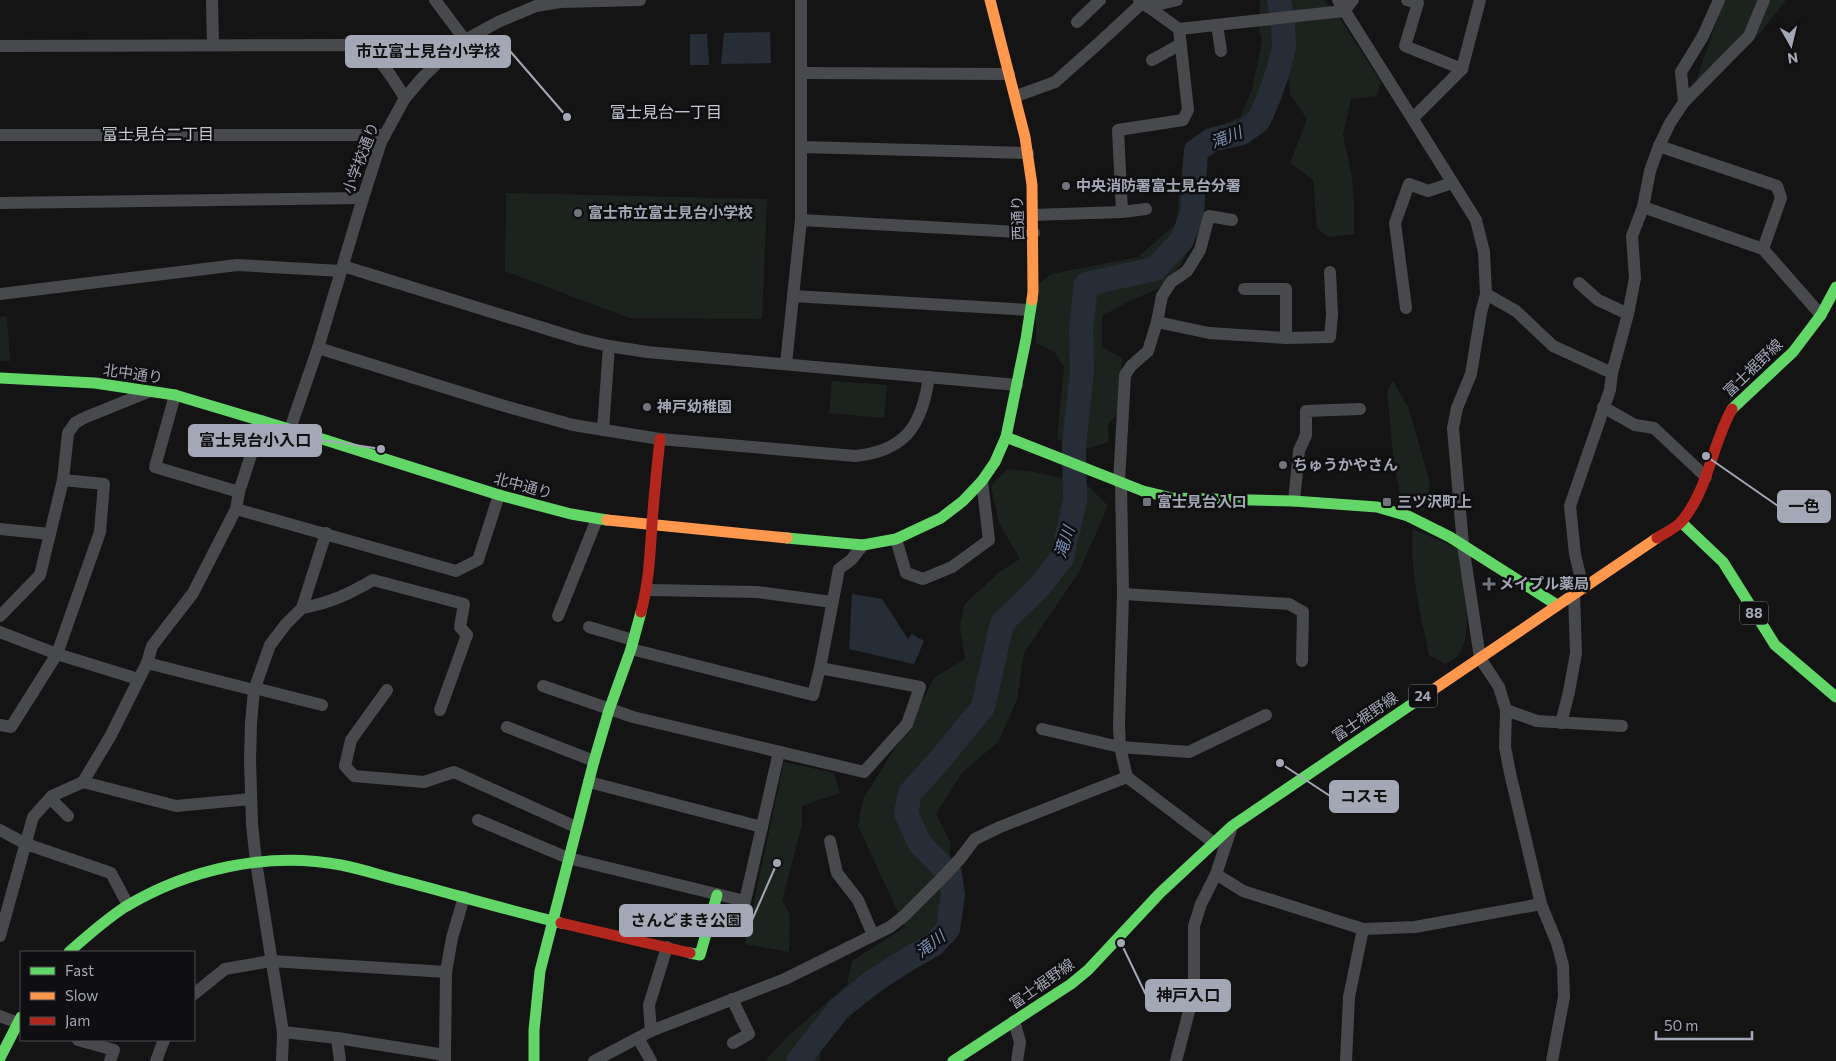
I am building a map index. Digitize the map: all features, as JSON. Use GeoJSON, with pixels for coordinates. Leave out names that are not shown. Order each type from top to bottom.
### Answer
{"type":"FeatureCollection","features":[{"type":"Feature","properties":{"kind":"street"},"geometry":{"type":"LineString","coordinates":[[212,0],[213,45]]}},
{"type":"Feature","properties":{"kind":"street"},"geometry":{"type":"LineString","coordinates":[[435,0],[465,40]]}},
{"type":"Feature","properties":{"kind":"street","name":"小学校通り"},"geometry":{"type":"LineString","coordinates":[[290,429],[318,348],[363,198],[385,134],[405,98],[423,77],[465,40],[537,3],[640,0]]}},
{"type":"Feature","properties":{"kind":"street"},"geometry":{"type":"LineString","coordinates":[[786,364],[801,220],[801,0]]}},
{"type":"Feature","properties":{"kind":"street","name":"西通り"},"geometry":{"type":"LineString","coordinates":[[990,0],[1016,96],[1028,153],[1034,233],[1034,272],[1030,310],[1006,437]]}},
{"type":"Feature","properties":{"kind":"street"},"geometry":{"type":"LineString","coordinates":[[1077,22],[1100,0]]}},
{"type":"Feature","properties":{"kind":"street"},"geometry":{"type":"LineString","coordinates":[[1016,96],[1055,82],[1143,3],[1176,0]]}},
{"type":"Feature","properties":{"kind":"street"},"geometry":{"type":"LineString","coordinates":[[1143,3],[1179,29],[1217,25],[1341,5],[1353,0]]}},
{"type":"Feature","properties":{"kind":"street"},"geometry":{"type":"LineString","coordinates":[[1408,0],[1418,4],[1405,46],[1462,68]]}},
{"type":"Feature","properties":{"kind":"street"},"geometry":{"type":"LineString","coordinates":[[1413,118],[1462,68],[1480,0]]}},
{"type":"Feature","properties":{"kind":"street"},"geometry":{"type":"LineString","coordinates":[[1684,102],[1681,72],[1703,36],[1720,0]]}},
{"type":"Feature","properties":{"kind":"street"},"geometry":{"type":"LineString","coordinates":[[1562,724],[1576,653],[1579,591],[1570,506],[1610,390],[1612,373],[1628,314],[1635,278],[1632,236],[1643,207],[1650,171],[1670,123],[1684,102],[1749,36],[1764,0]]}},
{"type":"Feature","properties":{"kind":"street"},"geometry":{"type":"LineString","coordinates":[[1341,5],[1476,220],[1484,252],[1486,294],[1480,313],[1471,374],[1457,408],[1453,428],[1463,545],[1480,658],[1499,687],[1506,710],[1505,747],[1541,904],[1557,943],[1563,966],[1564,997],[1552,1061]]}},
{"type":"Feature","properties":{"kind":"street"},"geometry":{"type":"LineString","coordinates":[[1217,25],[1221,51]]}},
{"type":"Feature","properties":{"kind":"street"},"geometry":{"type":"LineString","coordinates":[[1122,212],[1118,130],[1183,120],[1188,110],[1179,29]]}},
{"type":"Feature","properties":{"kind":"street"},"geometry":{"type":"LineString","coordinates":[[0,46],[352,44],[373,55],[383,65],[405,98]]}},
{"type":"Feature","properties":{"kind":"street"},"geometry":{"type":"LineString","coordinates":[[1152,60],[1181,44]]}},
{"type":"Feature","properties":{"kind":"street"},"geometry":{"type":"LineString","coordinates":[[801,73],[1009,74]]}},
{"type":"Feature","properties":{"kind":"street"},"geometry":{"type":"LineString","coordinates":[[0,135],[385,134]]}},
{"type":"Feature","properties":{"kind":"street"},"geometry":{"type":"LineString","coordinates":[[801,146],[1028,153]]}},
{"type":"Feature","properties":{"kind":"street"},"geometry":{"type":"LineString","coordinates":[[1659,146],[1777,186],[1781,198],[1763,249]]}},
{"type":"Feature","properties":{"kind":"street"},"geometry":{"type":"LineString","coordinates":[[1406,308],[1395,223],[1409,184],[1428,191],[1452,183]]}},
{"type":"Feature","properties":{"kind":"street"},"geometry":{"type":"LineString","coordinates":[[0,203],[363,198]]}},
{"type":"Feature","properties":{"kind":"street"},"geometry":{"type":"LineString","coordinates":[[1643,207],[1763,249],[1821,315]]}},
{"type":"Feature","properties":{"kind":"street"},"geometry":{"type":"LineString","coordinates":[[1033,215],[1146,210]]}},
{"type":"Feature","properties":{"kind":"street"},"geometry":{"type":"LineString","coordinates":[[1214,843],[1127,777],[1120,747],[1119,725],[1122,594],[1117,481],[1125,375],[1131,366],[1148,351],[1158,322],[1162,296],[1171,282],[1188,271],[1200,250],[1209,216],[1232,220]]}},
{"type":"Feature","properties":{"kind":"street"},"geometry":{"type":"LineString","coordinates":[[801,220],[1034,233]]}},
{"type":"Feature","properties":{"kind":"street"},"geometry":{"type":"LineString","coordinates":[[0,294],[237,264],[342,269],[579,339],[609,346],[647,352],[1017,385]]}},
{"type":"Feature","properties":{"kind":"street"},"geometry":{"type":"LineString","coordinates":[[1158,322],[1209,334],[1286,338],[1330,337],[1332,315],[1330,272]]}},
{"type":"Feature","properties":{"kind":"street"},"geometry":{"type":"LineString","coordinates":[[1579,283],[1598,300],[1628,314]]}},
{"type":"Feature","properties":{"kind":"street","name":"富士裾野線"},"geometry":{"type":"LineString","coordinates":[[953,1061],[1071,984],[1088,970],[1160,893],[1232,826],[1557,605],[1669,532],[1681,522],[1696,499],[1706,477],[1722,427],[1734,406],[1793,352],[1821,315],[1836,287]]}},
{"type":"Feature","properties":{"kind":"street"},"geometry":{"type":"LineString","coordinates":[[1244,289],[1286,289],[1286,338]]}},
{"type":"Feature","properties":{"kind":"street"},"geometry":{"type":"LineString","coordinates":[[1486,294],[1516,311],[1553,346],[1612,373]]}},
{"type":"Feature","properties":{"kind":"street"},"geometry":{"type":"LineString","coordinates":[[793,296],[1030,310]]}},
{"type":"Feature","properties":{"kind":"street"},"geometry":{"type":"LineString","coordinates":[[603,430],[609,346]]}},
{"type":"Feature","properties":{"kind":"street"},"geometry":{"type":"LineString","coordinates":[[318,348],[510,408],[573,425],[660,439],[855,456],[882,452],[897,443],[911,430],[920,417],[929,377]]}},
{"type":"Feature","properties":{"kind":"street","name":"北中通り"},"geometry":{"type":"LineString","coordinates":[[0,378],[95,383],[175,395],[499,495],[539,506],[597,518],[863,545],[896,539],[941,518],[963,501],[982,481],[995,462],[1006,437]]}},
{"type":"Feature","properties":{"kind":"street"},"geometry":{"type":"LineString","coordinates":[[0,616],[40,575],[63,480],[68,433],[75,422],[151,391]]}},
{"type":"Feature","properties":{"kind":"street"},"geometry":{"type":"LineString","coordinates":[[175,395],[155,467],[239,492]]}},
{"type":"Feature","properties":{"kind":"street"},"geometry":{"type":"LineString","coordinates":[[1603,407],[1635,425],[1654,428],[1706,477]]}},
{"type":"Feature","properties":{"kind":"street"},"geometry":{"type":"LineString","coordinates":[[1294,501],[1299,451],[1306,435],[1306,411],[1360,409]]}},
{"type":"Feature","properties":{"kind":"street"},"geometry":{"type":"LineString","coordinates":[[0,936],[33,816],[50,798],[83,782],[111,735],[147,663],[152,646],[193,593],[236,509],[239,492],[262,421]]}},
{"type":"Feature","properties":{"kind":"street"},"geometry":{"type":"LineString","coordinates":[[1006,437],[1143,491],[1172,498],[1294,501],[1377,507],[1408,516],[1450,536],[1557,605]]}},
{"type":"Feature","properties":{"kind":"street"},"geometry":{"type":"LineString","coordinates":[[534,1061],[534,1030],[540,972],[576,827],[608,710],[632,645],[647,590],[660,439]]}},
{"type":"Feature","properties":{"kind":"street"},"geometry":{"type":"LineString","coordinates":[[0,725],[11,727],[57,654],[100,532],[104,484],[63,480]]}},
{"type":"Feature","properties":{"kind":"street"},"geometry":{"type":"LineString","coordinates":[[896,539],[906,573],[923,579],[952,567],[988,540],[982,481]]}},
{"type":"Feature","properties":{"kind":"street"},"geometry":{"type":"LineString","coordinates":[[236,509],[326,533],[456,572],[478,560],[499,495]]}},
{"type":"Feature","properties":{"kind":"street"},"geometry":{"type":"LineString","coordinates":[[558,616],[597,518]]}},
{"type":"Feature","properties":{"kind":"street","name":"88"},"geometry":{"type":"LineString","coordinates":[[1681,522],[1723,562],[1775,645],[1836,697]]}},
{"type":"Feature","properties":{"kind":"street"},"geometry":{"type":"LineString","coordinates":[[0,530],[50,534]]}},
{"type":"Feature","properties":{"kind":"street"},"geometry":{"type":"LineString","coordinates":[[282,1061],[283,1032],[256,862],[251,799],[251,723],[255,689],[270,645],[286,624],[302,608],[326,533]]}},
{"type":"Feature","properties":{"kind":"street"},"geometry":{"type":"LineString","coordinates":[[588,627],[632,645],[813,694],[820,668],[839,569],[851,560],[863,545]]}},
{"type":"Feature","properties":{"kind":"street"},"geometry":{"type":"LineString","coordinates":[[302,608],[322,604],[345,596],[373,580],[464,604],[460,627],[467,635],[440,710]]}},
{"type":"Feature","properties":{"kind":"street"},"geometry":{"type":"LineString","coordinates":[[647,590],[756,592],[832,602]]}},
{"type":"Feature","properties":{"kind":"street"},"geometry":{"type":"LineString","coordinates":[[1122,594],[1289,604],[1303,612],[1302,661]]}},
{"type":"Feature","properties":{"kind":"street"},"geometry":{"type":"LineString","coordinates":[[0,632],[57,654],[138,680]]}},
{"type":"Feature","properties":{"kind":"street"},"geometry":{"type":"LineString","coordinates":[[147,663],[322,705]]}},
{"type":"Feature","properties":{"kind":"street"},"geometry":{"type":"LineString","coordinates":[[543,686],[608,710],[864,772],[907,724],[920,687],[820,668]]}},
{"type":"Feature","properties":{"kind":"street"},"geometry":{"type":"LineString","coordinates":[[387,690],[351,740],[345,766],[354,776],[424,782],[454,772],[576,827]]}},
{"type":"Feature","properties":{"kind":"street"},"geometry":{"type":"LineString","coordinates":[[1506,710],[1537,722],[1622,726]]}},
{"type":"Feature","properties":{"kind":"street"},"geometry":{"type":"LineString","coordinates":[[1042,729],[1120,747],[1188,752],[1266,715]]}},
{"type":"Feature","properties":{"kind":"street"},"geometry":{"type":"LineString","coordinates":[[507,728],[594,761]]}},
{"type":"Feature","properties":{"kind":"street"},"geometry":{"type":"LineString","coordinates":[[478,820],[568,858],[745,901],[779,752]]}},
{"type":"Feature","properties":{"kind":"street"},"geometry":{"type":"LineString","coordinates":[[594,1061],[651,1031],[785,979],[890,927],[904,916],[941,879],[975,839],[1000,827],[1127,777]]}},
{"type":"Feature","properties":{"kind":"street"},"geometry":{"type":"LineString","coordinates":[[83,782],[176,806],[251,799]]}},
{"type":"Feature","properties":{"kind":"street"},"geometry":{"type":"LineString","coordinates":[[589,782],[762,826]]}},
{"type":"Feature","properties":{"kind":"street"},"geometry":{"type":"LineString","coordinates":[[50,798],[68,816]]}},
{"type":"Feature","properties":{"kind":"street"},"geometry":{"type":"LineString","coordinates":[[1176,1061],[1192,1000],[1194,984],[1194,926],[1201,904],[1216,874],[1232,826]]}},
{"type":"Feature","properties":{"kind":"street"},"geometry":{"type":"LineString","coordinates":[[0,830],[26,844],[111,873],[128,905]]}},
{"type":"Feature","properties":{"kind":"street"},"geometry":{"type":"LineString","coordinates":[[830,841],[837,873],[858,900],[873,935]]}},
{"type":"Feature","properties":{"kind":"street"},"geometry":{"type":"LineString","coordinates":[[70,951],[91,932],[128,905],[169,884],[204,873],[256,862],[312,861],[341,865],[554,920],[700,955],[717,895]]}},
{"type":"Feature","properties":{"kind":"street"},"geometry":{"type":"LineString","coordinates":[[1216,874],[1243,891],[1363,929],[1415,927],[1541,904]]}},
{"type":"Feature","properties":{"kind":"street"},"geometry":{"type":"LineString","coordinates":[[283,1032],[337,1038],[445,1058],[446,972],[452,938],[464,897]]}},
{"type":"Feature","properties":{"kind":"street"},"geometry":{"type":"LineString","coordinates":[[1346,1061],[1348,997],[1363,929]]}},
{"type":"Feature","properties":{"kind":"street"},"geometry":{"type":"LineString","coordinates":[[651,1031],[649,1005],[667,947]]}},
{"type":"Feature","properties":{"kind":"street"},"geometry":{"type":"LineString","coordinates":[[195,993],[225,969],[271,961],[446,972]]}},
{"type":"Feature","properties":{"kind":"street"},"geometry":{"type":"LineString","coordinates":[[732,999],[748,1034],[733,1043]]}},
{"type":"Feature","properties":{"kind":"street"},"geometry":{"type":"LineString","coordinates":[[0,1016],[20,1021],[0,1058]]}},
{"type":"Feature","properties":{"kind":"street"},"geometry":{"type":"LineString","coordinates":[[1014,1021],[1020,1042],[1017,1061]]}},
{"type":"Feature","properties":{"kind":"street"},"geometry":{"type":"LineString","coordinates":[[337,1038],[340,1061]]}},
{"type":"Feature","properties":{"kind":"street"},"geometry":{"type":"LineString","coordinates":[[638,1038],[651,1061]]}},
{"type":"Feature","properties":{"kind":"street"},"geometry":{"type":"LineString","coordinates":[[82,1041],[114,1050],[110,1061]]}},
{"type":"Feature","properties":{"kind":"street"},"geometry":{"type":"LineString","coordinates":[[156,1061],[164,1041]]}},
{"type":"Feature","properties":{"kind":"shaded area"},"geometry":{"type":"Polygon","coordinates":[[[1260,0],[1324,0],[1341,20],[1381,82],[1377,96],[1351,99],[1343,135],[1352,178],[1354,234],[1328,237],[1317,228],[1313,180],[1290,163],[1307,119],[1290,94],[1289,78],[1267,131],[1247,142],[1227,143],[1203,133],[1240,117],[1252,90],[1262,41],[1259,28],[1260,0]]]}},
{"type":"Feature","properties":{"kind":"shaded area"},"geometry":{"type":"Polygon","coordinates":[[[1724,0],[1786,0],[1761,32],[1695,91],[1697,78],[1724,0]]]}},
{"type":"Feature","properties":{"kind":"shaded area"},"geometry":{"type":"Polygon","coordinates":[[[770,32],[771,63],[721,64],[724,33],[770,32]]]}},
{"type":"Feature","properties":{"kind":"shaded area"},"geometry":{"type":"Polygon","coordinates":[[[690,34],[707,34],[709,65],[690,65],[690,34]]]}},
{"type":"Feature","properties":{"kind":"shaded area"},"geometry":{"type":"Polygon","coordinates":[[[1185,143],[1208,150],[1201,229],[1180,266],[1159,288],[1102,316],[1102,347],[1122,358],[1119,412],[1108,424],[1109,442],[1083,450],[1057,439],[1064,367],[1055,352],[1036,343],[1036,286],[1051,274],[1138,257],[1176,224],[1185,143]]]}},
{"type":"Feature","properties":{"kind":"shaded area"},"geometry":{"type":"Polygon","coordinates":[[[506,193],[767,199],[762,319],[629,318],[505,271],[506,193]]]}},
{"type":"Feature","properties":{"kind":"shaded area"},"geometry":{"type":"Polygon","coordinates":[[[7,316],[10,361],[0,361],[0,317],[7,316]]]}},
{"type":"Feature","properties":{"kind":"shaded area"},"geometry":{"type":"Polygon","coordinates":[[[832,381],[887,385],[884,418],[829,413],[832,381]]]}},
{"type":"Feature","properties":{"kind":"shaded area"},"geometry":{"type":"Polygon","coordinates":[[[1393,381],[1408,407],[1430,482],[1427,502],[1422,510],[1401,500],[1394,463],[1387,392],[1393,381]]]}},
{"type":"Feature","properties":{"kind":"shaded area"},"geometry":{"type":"Polygon","coordinates":[[[1007,469],[1035,472],[1086,484],[1108,506],[1079,572],[1024,653],[1017,700],[998,742],[962,773],[936,814],[951,844],[942,915],[934,935],[909,971],[858,1009],[820,1044],[820,1061],[765,1061],[788,1036],[847,985],[852,961],[905,927],[858,826],[863,799],[904,734],[935,677],[965,659],[960,627],[964,605],[998,573],[1020,559],[999,523],[991,486],[1007,469]]]}},
{"type":"Feature","properties":{"kind":"shaded area"},"geometry":{"type":"Polygon","coordinates":[[[1413,529],[1461,550],[1467,618],[1466,631],[1460,653],[1445,664],[1429,655],[1414,576],[1413,529]]]}},
{"type":"Feature","properties":{"kind":"shaded area"},"geometry":{"type":"Polygon","coordinates":[[[852,594],[882,599],[908,639],[912,634],[924,641],[914,664],[849,649],[852,594]]]}},
{"type":"Feature","properties":{"kind":"shaded area"},"geometry":{"type":"Polygon","coordinates":[[[784,762],[834,773],[840,793],[802,806],[802,825],[782,900],[790,915],[789,952],[745,944],[784,762]]]}},
{"type":"Feature","properties":{"kind":"waterway","name":"滝川"},"geometry":{"type":"LineString","coordinates":[[798,1061],[839,1009],[873,981],[933,945],[948,929],[953,895],[950,874],[920,844],[906,813],[910,793],[983,707],[1002,623],[1039,587],[1062,558],[1075,500],[1074,445],[1082,370],[1081,329],[1086,284],[1155,269],[1182,240],[1192,214],[1196,151],[1211,140],[1242,133],[1259,120],[1269,97],[1284,47],[1279,0]]}},
{"type":"Feature","properties":{"kind":"traffic: fast"},"geometry":{"type":"LineString","coordinates":[[1732,409],[1793,352],[1821,315],[1836,287]]}},
{"type":"Feature","properties":{"kind":"traffic: fast"},"geometry":{"type":"LineString","coordinates":[[787,538],[863,545],[896,539],[941,518],[963,501],[982,481],[995,462],[1006,437],[1032,300]]}},
{"type":"Feature","properties":{"kind":"traffic: fast"},"geometry":{"type":"LineString","coordinates":[[0,378],[95,383],[175,395],[499,495],[571,514],[607,520]]}},
{"type":"Feature","properties":{"kind":"traffic: fast"},"geometry":{"type":"LineString","coordinates":[[1006,437],[1143,491],[1172,498],[1294,501],[1377,507],[1408,516],[1450,537],[1557,605]]}},
{"type":"Feature","properties":{"kind":"traffic: fast"},"geometry":{"type":"LineString","coordinates":[[1681,522],[1723,562],[1775,645],[1836,697]]}},
{"type":"Feature","properties":{"kind":"traffic: fast"},"geometry":{"type":"LineString","coordinates":[[534,1061],[534,1030],[540,971],[594,761],[609,710],[631,649],[641,612]]}},
{"type":"Feature","properties":{"kind":"traffic: fast"},"geometry":{"type":"LineString","coordinates":[[953,1061],[1071,984],[1088,970],[1160,893],[1232,826],[1415,702]]}},
{"type":"Feature","properties":{"kind":"traffic: fast"},"geometry":{"type":"LineString","coordinates":[[70,951],[125,907],[175,882],[229,866],[285,860],[341,865],[561,923]]}},
{"type":"Feature","properties":{"kind":"traffic: fast"},"geometry":{"type":"LineString","coordinates":[[690,953],[700,955],[717,895]]}},
{"type":"Feature","properties":{"kind":"traffic: fast"},"geometry":{"type":"LineString","coordinates":[[0,1058],[20,1019]]}},
{"type":"Feature","properties":{"kind":"traffic: slow"},"geometry":{"type":"LineString","coordinates":[[990,0],[1025,137],[1032,185],[1032,300]]}},
{"type":"Feature","properties":{"kind":"traffic: slow"},"geometry":{"type":"LineString","coordinates":[[607,520],[787,538]]}},
{"type":"Feature","properties":{"kind":"traffic: slow"},"geometry":{"type":"LineString","coordinates":[[1415,702],[1657,538]]}},
{"type":"Feature","properties":{"kind":"traffic: jam"},"geometry":{"type":"LineString","coordinates":[[1657,538],[1680,524],[1691,508],[1732,409]]}},
{"type":"Feature","properties":{"kind":"traffic: jam"},"geometry":{"type":"LineString","coordinates":[[641,612],[649,568],[660,439]]}},
{"type":"Feature","properties":{"kind":"traffic: jam"},"geometry":{"type":"LineString","coordinates":[[561,923],[690,953]]}},
{"type":"Feature","properties":{"kind":"place","name":"市立富士見台小学校"},"geometry":{"type":"Point","coordinates":[567,117]}},
{"type":"Feature","properties":{"kind":"place","name":"中央消防署富士見台分署"},"geometry":{"type":"Point","coordinates":[1066,186]}},
{"type":"Feature","properties":{"kind":"place","name":"富士市立富士見台小学校"},"geometry":{"type":"Point","coordinates":[578,213]}},
{"type":"Feature","properties":{"kind":"place","name":"神戸幼稚園"},"geometry":{"type":"Point","coordinates":[647,407]}},
{"type":"Feature","properties":{"kind":"place","name":"富士見台小入口"},"geometry":{"type":"Point","coordinates":[381,449]}},
{"type":"Feature","properties":{"kind":"place","name":"一色"},"geometry":{"type":"Point","coordinates":[1706,456]}},
{"type":"Feature","properties":{"kind":"place","name":"ちゅうかやさん"},"geometry":{"type":"Point","coordinates":[1283,465]}},
{"type":"Feature","properties":{"kind":"place","name":"富士見台入口"},"geometry":{"type":"Point","coordinates":[1147,502]}},
{"type":"Feature","properties":{"kind":"place","name":"三ツ沢町上"},"geometry":{"type":"Point","coordinates":[1387,502]}},
{"type":"Feature","properties":{"kind":"place","name":"メイプル薬局"},"geometry":{"type":"Point","coordinates":[1489,584]}},
{"type":"Feature","properties":{"kind":"place","name":"コスモ"},"geometry":{"type":"Point","coordinates":[1280,763]}},
{"type":"Feature","properties":{"kind":"place","name":"さんどまき公園"},"geometry":{"type":"Point","coordinates":[777,863]}},
{"type":"Feature","properties":{"kind":"place","name":"神戸入口"},"geometry":{"type":"Point","coordinates":[1121,943]}},
{"type":"Feature","properties":{"kind":"district","name":"富士見台一丁目"},"geometry":{"type":"Point","coordinates":[666,112]}},
{"type":"Feature","properties":{"kind":"district","name":"富士見台二丁目"},"geometry":{"type":"Point","coordinates":[158,134]}}]}
